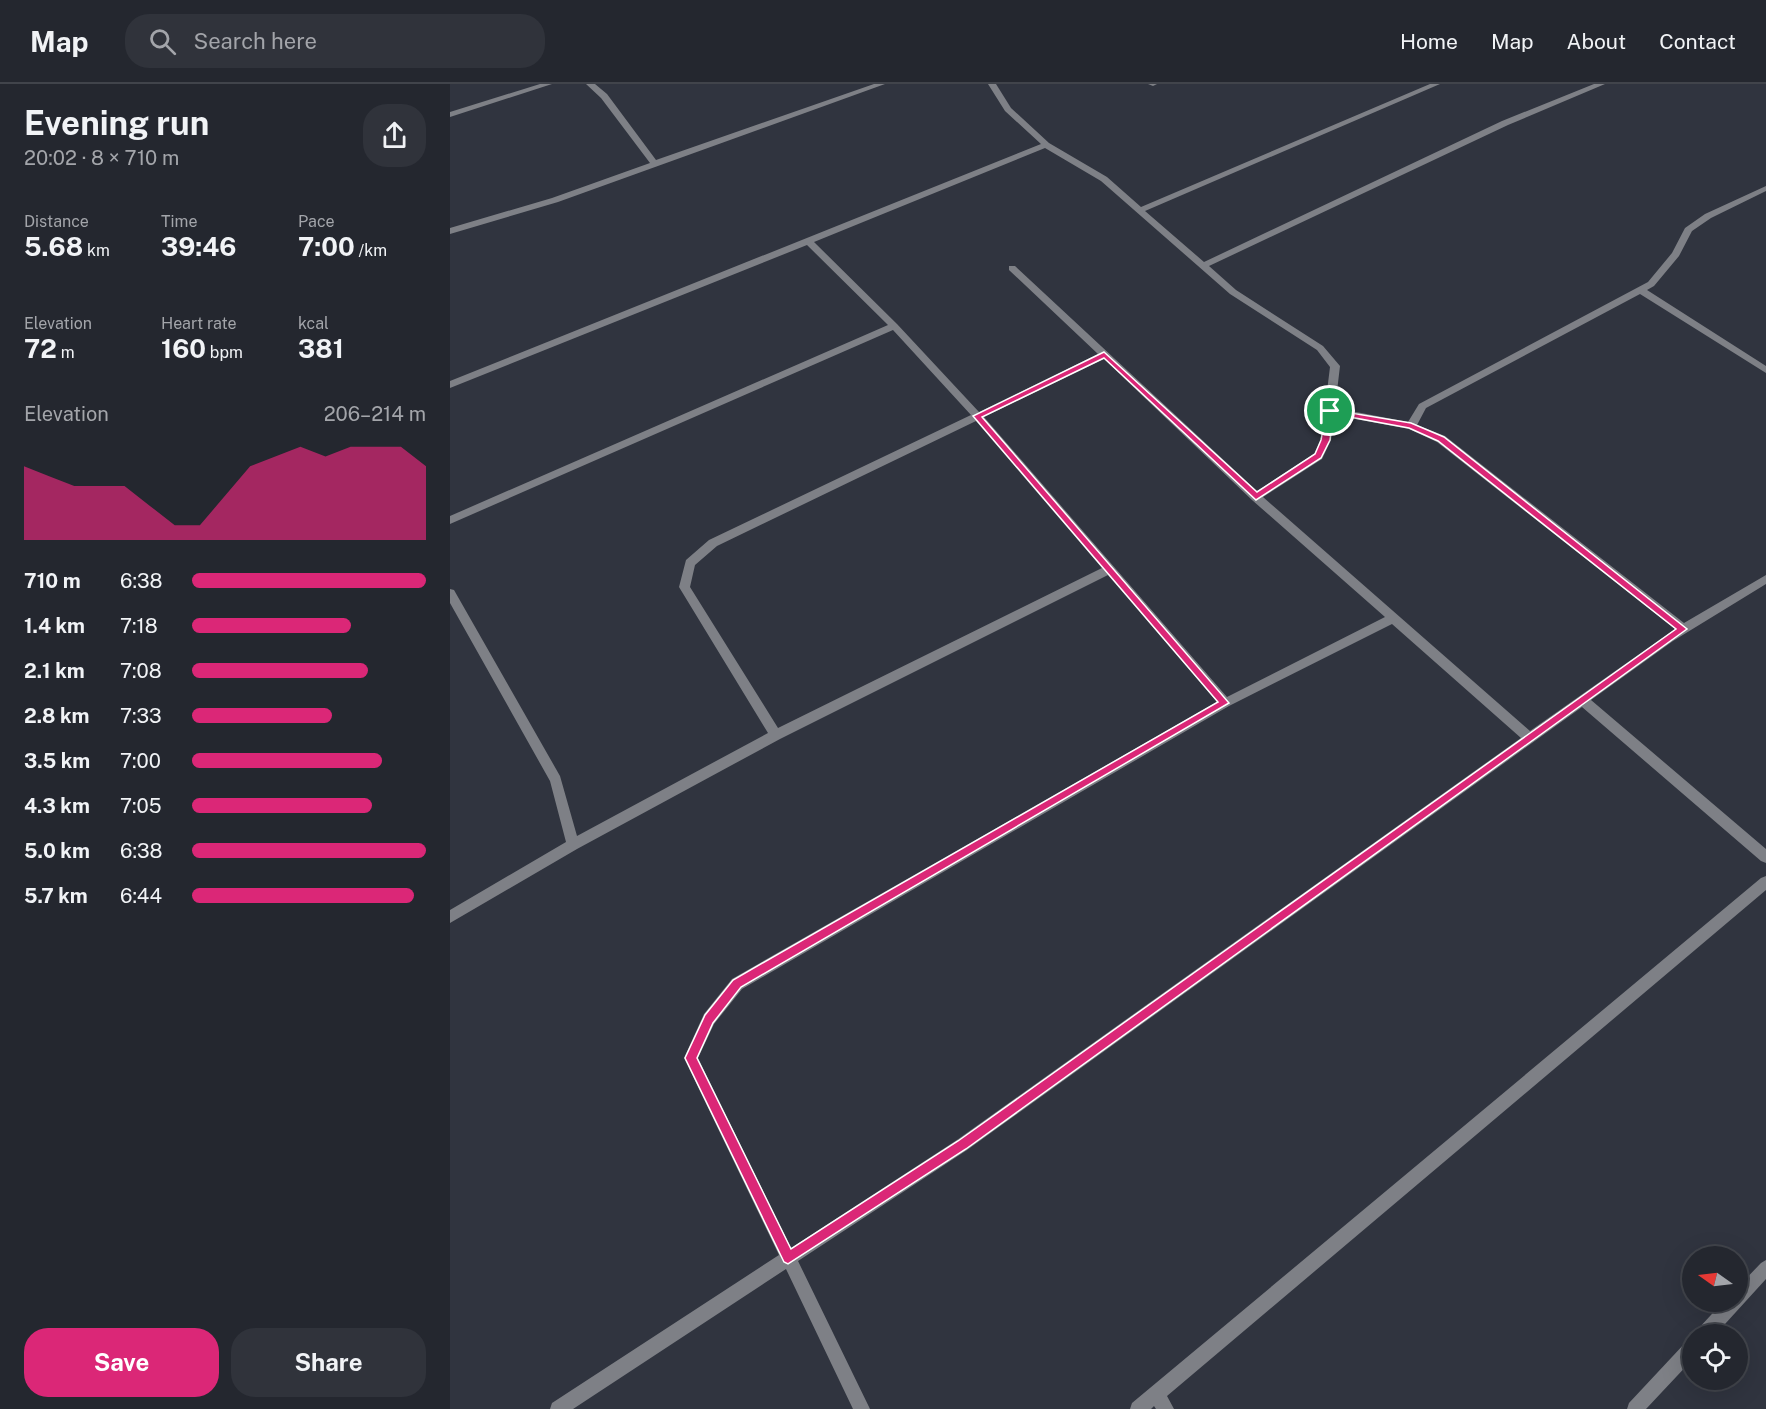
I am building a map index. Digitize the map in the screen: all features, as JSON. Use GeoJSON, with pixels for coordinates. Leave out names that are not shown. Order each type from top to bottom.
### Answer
{"type":"FeatureCollection","features":[{"type":"Feature","properties":{"kind":"street"},"geometry":{"type":"LineString","coordinates":[[450,115],[548,84]]}},
{"type":"Feature","properties":{"kind":"street"},"geometry":{"type":"LineString","coordinates":[[590,84],[604,96],[654,163]]}},
{"type":"Feature","properties":{"kind":"street"},"geometry":{"type":"LineString","coordinates":[[450,231],[526,209],[881,84]]}},
{"type":"Feature","properties":{"kind":"street"},"geometry":{"type":"LineString","coordinates":[[992,84],[1008,109],[1046,145],[1104,179],[1233,292],[1320,348],[1335,366],[1326,440],[1318,456],[1256,497]]}},
{"type":"Feature","properties":{"kind":"street"},"geometry":{"type":"LineString","coordinates":[[1140,210],[1436,84]]}},
{"type":"Feature","properties":{"kind":"street"},"geometry":{"type":"LineString","coordinates":[[1203,266],[1505,123],[1601,84]]}},
{"type":"Feature","properties":{"kind":"street"},"geometry":{"type":"LineString","coordinates":[[450,385],[1046,145]]}},
{"type":"Feature","properties":{"kind":"street"},"geometry":{"type":"LineString","coordinates":[[1411,426],[1422,406],[1651,285],[1676,255],[1688,230],[1708,216],[1766,188]]}},
{"type":"Feature","properties":{"kind":"street"},"geometry":{"type":"LineString","coordinates":[[808,241],[894,326],[977,416],[1224,703]]}},
{"type":"Feature","properties":{"kind":"street"},"geometry":{"type":"LineString","coordinates":[[1012,268],[1256,497],[1529,738]]}},
{"type":"Feature","properties":{"kind":"street"},"geometry":{"type":"LineString","coordinates":[[1641,290],[1766,370]]}},
{"type":"Feature","properties":{"kind":"street"},"geometry":{"type":"LineString","coordinates":[[450,520],[894,326]]}},
{"type":"Feature","properties":{"kind":"street"},"geometry":{"type":"LineString","coordinates":[[776,735],[684,587],[690,563],[713,543],[1104,355]]}},
{"type":"Feature","properties":{"kind":"street"},"geometry":{"type":"LineString","coordinates":[[1330,411],[1411,426],[1441,439],[1683,629]]}},
{"type":"Feature","properties":{"kind":"street"},"geometry":{"type":"LineString","coordinates":[[450,917],[573,845],[776,735],[1109,569]]}},
{"type":"Feature","properties":{"kind":"street"},"geometry":{"type":"LineString","coordinates":[[558,1409],[962,1145],[1582,700],[1683,629],[1766,579]]}},
{"type":"Feature","properties":{"kind":"street"},"geometry":{"type":"LineString","coordinates":[[450,593],[556,780],[573,845]]}},
{"type":"Feature","properties":{"kind":"street"},"geometry":{"type":"LineString","coordinates":[[862,1409],[691,1058],[709,1019],[737,984],[1224,703],[1393,618]]}},
{"type":"Feature","properties":{"kind":"street"},"geometry":{"type":"LineString","coordinates":[[1582,700],[1766,857]]}},
{"type":"Feature","properties":{"kind":"street"},"geometry":{"type":"LineString","coordinates":[[1138,1409],[1766,882]]}},
{"type":"Feature","properties":{"kind":"street"},"geometry":{"type":"LineString","coordinates":[[1748,1288],[1766,1268]]}},
{"type":"Feature","properties":{"kind":"street"},"geometry":{"type":"LineString","coordinates":[[1714,1324],[1726,1312]]}},
{"type":"Feature","properties":{"kind":"street"},"geometry":{"type":"LineString","coordinates":[[1635,1409],[1682,1359]]}},
{"type":"Feature","properties":{"kind":"street"},"geometry":{"type":"LineString","coordinates":[[1156,1394],[1166,1409]]}},
{"type":"Feature","properties":{"kind":"route"},"geometry":{"type":"LineString","coordinates":[[1104,355],[1256,497],[1318,456],[1326,440],[1330,411],[1411,426],[1441,439],[1683,629],[962,1145],[788,1258],[691,1058],[709,1019],[737,984],[1224,703],[977,416],[1104,355]]}}]}
